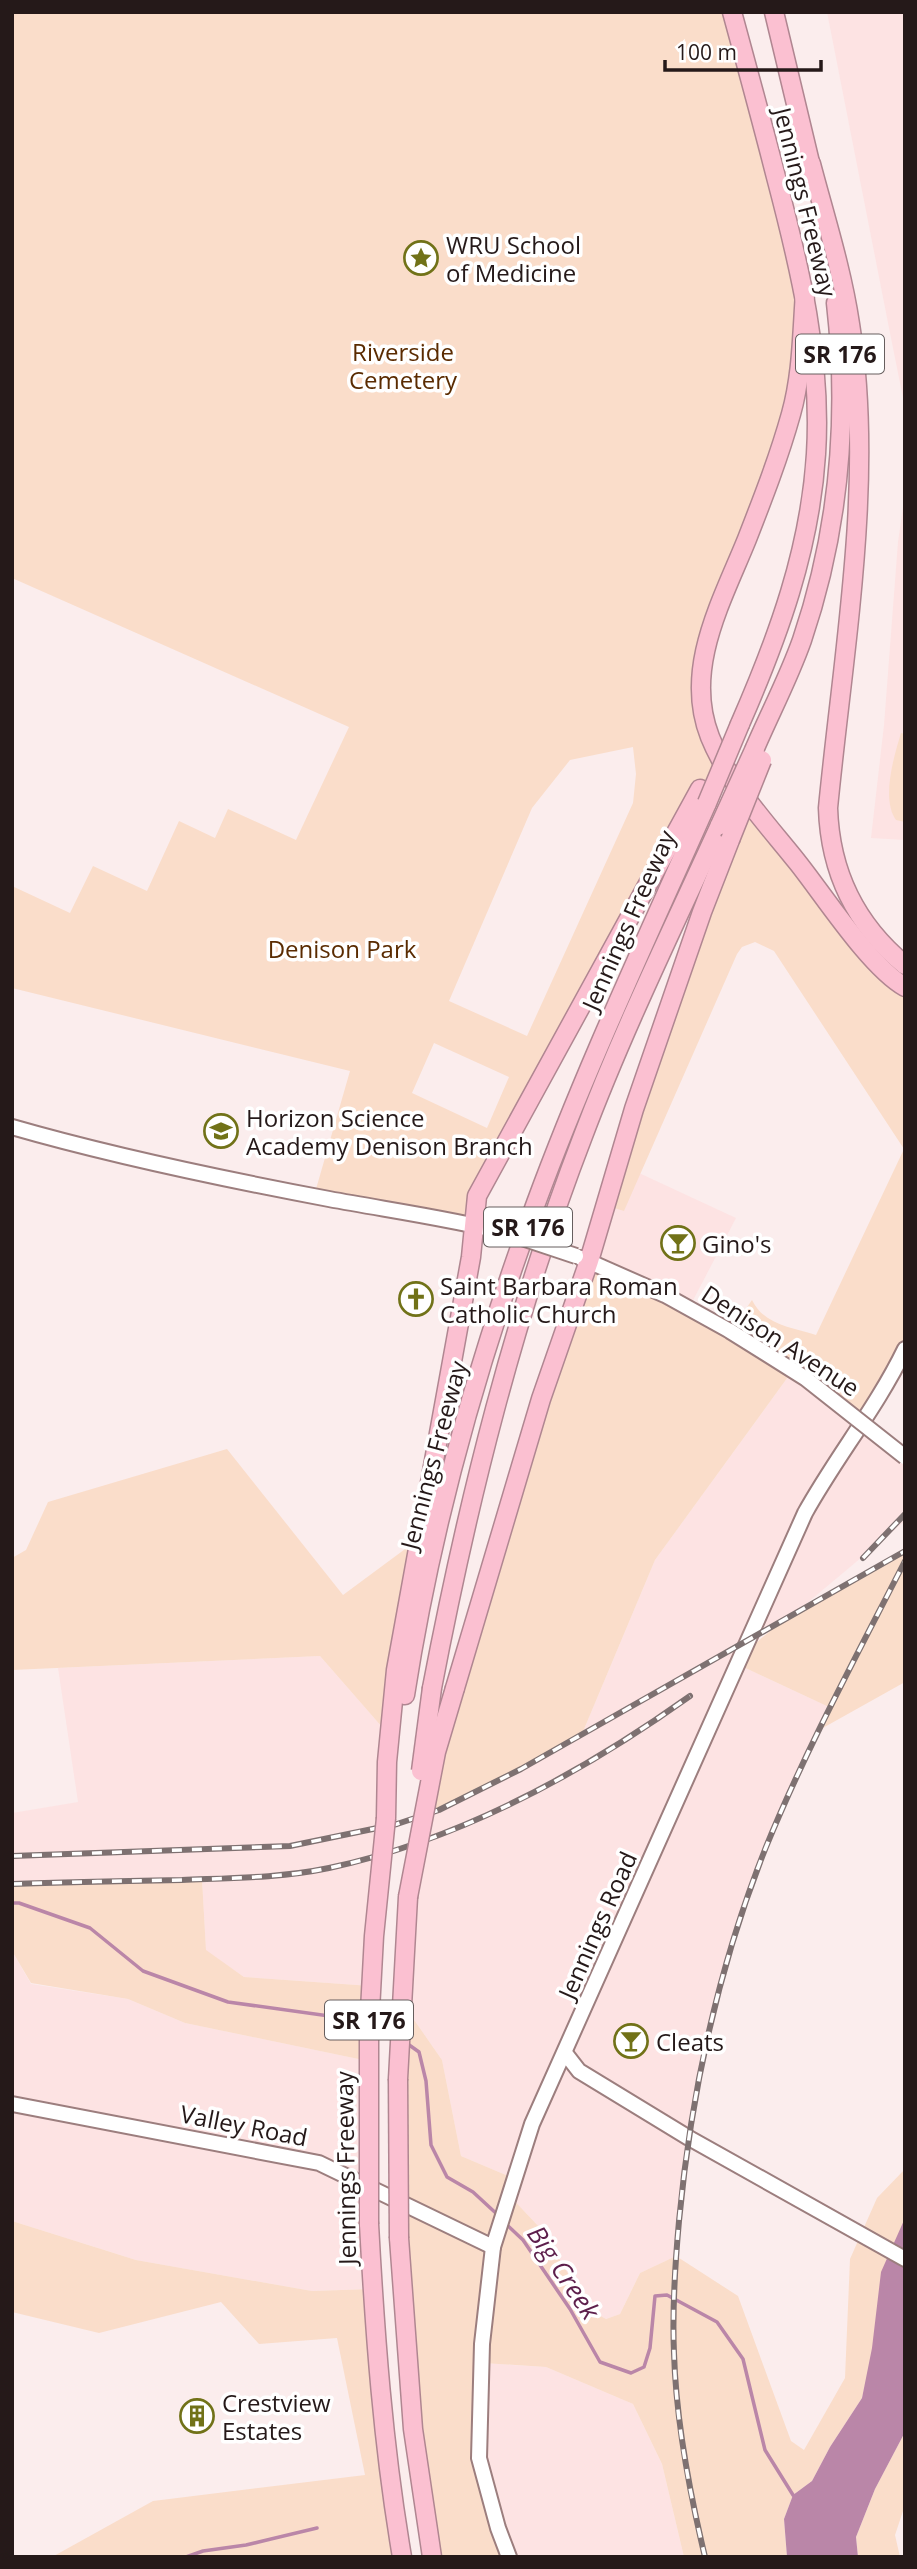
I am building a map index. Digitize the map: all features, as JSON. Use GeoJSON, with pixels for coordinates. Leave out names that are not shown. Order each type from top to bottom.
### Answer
{"type":"FeatureCollection","features":[{"type":"Feature","properties":{"kind":"highway","name":"Jennings Freeway"},"geometry":{"type":"LineString","coordinates":[[402,2557],[384,2431],[374,2316],[369,2224],[369,2029],[374,1936],[386,1818],[387,1762],[402,1671],[460,1438],[488,1343],[536,1203],[703,796],[740,724],[772,650],[802,546],[811,499],[816,454],[815,355],[799,262],[732,12]]}},
{"type":"Feature","properties":{"kind":"highway","name":"Jennings Freeway"},"geometry":{"type":"LineString","coordinates":[[432,2557],[413,2429],[399,2238],[397,2103],[408,1896],[416,1807],[432,1688],[478,1473],[533,1276],[605,1080],[725,832],[800,644],[828,545],[839,468],[842,425],[841,357],[832,275],[811,164],[774,12]]}},
{"type":"Feature","properties":{"kind":"highway"},"geometry":{"type":"LineString","coordinates":[[811,164],[840,272],[851,326],[857,402],[855,535],[828,808],[831,844],[840,880],[852,904],[872,931],[905,965]]}},
{"type":"Feature","properties":{"kind":"highway"},"geometry":{"type":"LineString","coordinates":[[804,293],[801,360],[792,412],[773,474],[705,646],[701,688],[704,713],[710,737],[731,776],[873,959],[905,987]]}},
{"type":"Feature","properties":{"kind":"highway"},"geometry":{"type":"LineString","coordinates":[[402,1671],[471,1257],[477,1196],[703,796]]}},
{"type":"Feature","properties":{"kind":"highway"},"geometry":{"type":"LineString","coordinates":[[408,1896],[436,1752],[454,1688],[583,1258],[702,912],[725,832]]}},
{"type":"Feature","properties":{"kind":"street","name":"Denison Avenue"},"geometry":{"type":"LineString","coordinates":[[12,1127],[77,1145],[198,1172],[473,1225],[507,1233],[583,1258],[665,1295],[730,1331],[805,1378],[905,1457]]}},
{"type":"Feature","properties":{"kind":"street","name":"Jennings Road"},"geometry":{"type":"LineString","coordinates":[[509,2557],[498,2528],[479,2458],[482,2344],[495,2239],[508,2194],[532,2124],[806,1513],[905,1349]]}},
{"type":"Feature","properties":{"kind":"street"},"geometry":{"type":"LineString","coordinates":[[565,2053],[579,2071],[689,2138],[905,2259]]}},
{"type":"Feature","properties":{"kind":"street","name":"Valley Road"},"geometry":{"type":"LineString","coordinates":[[12,2104],[319,2162],[495,2239]]}},
{"type":"Feature","properties":{"kind":"shaded area"},"geometry":{"type":"Polygon","coordinates":[[[827,12],[905,12],[905,408],[889,328],[827,12]]]}},
{"type":"Feature","properties":{"kind":"shaded area"},"geometry":{"type":"Polygon","coordinates":[[[905,493],[905,840],[871,838],[884,725],[898,542],[905,493]]]}},
{"type":"Feature","properties":{"kind":"shaded area"},"geometry":{"type":"Polygon","coordinates":[[[639,1173],[736,1218],[689,1308],[589,1261],[605,1205],[624,1210],[639,1173]]]}},
{"type":"Feature","properties":{"kind":"shaded area"},"geometry":{"type":"Polygon","coordinates":[[[793,1370],[905,1457],[905,1521],[794,1614],[752,1637],[739,1665],[831,1708],[788,1796],[740,1917],[720,1983],[702,2057],[689,2138],[676,2256],[640,2273],[620,2314],[606,2319],[590,2310],[541,2229],[508,2194],[513,2178],[461,2156],[442,2060],[401,2001],[423,1818],[582,1734],[655,1560],[793,1370]]]}},
{"type":"Feature","properties":{"kind":"shaded area"},"geometry":{"type":"Polygon","coordinates":[[[320,1656],[389,1735],[371,1986],[244,1977],[206,1951],[202,1879],[12,1884],[12,1813],[78,1802],[58,1668],[320,1656]]]}},
{"type":"Feature","properties":{"kind":"shaded area"},"geometry":{"type":"Polygon","coordinates":[[[12,1951],[31,1984],[128,1999],[185,2023],[368,2061],[372,2289],[312,2291],[136,2260],[12,2221],[12,1951]]]}},
{"type":"Feature","properties":{"kind":"shaded area"},"geometry":{"type":"Polygon","coordinates":[[[905,2218],[905,2432],[875,2489],[856,2537],[858,2557],[787,2557],[784,2519],[793,2495],[812,2481],[830,2447],[862,2398],[872,2348],[881,2272],[905,2218]]]}},
{"type":"Feature","properties":{"kind":"shaded area"},"geometry":{"type":"Polygon","coordinates":[[[482,2363],[546,2367],[633,2404],[662,2464],[684,2557],[509,2557],[479,2458],[482,2363]]]}},
{"type":"Feature","properties":{"kind":"green space","name":"Riverside Cemetery"},"geometry":{"type":"Polygon","coordinates":[[[12,12],[732,12],[799,262],[801,360],[702,669],[717,761],[477,1196],[473,1225],[314,1196],[350,1071],[12,988],[12,886],[70,913],[93,866],[147,891],[179,821],[215,838],[228,809],[296,840],[349,727],[12,578],[12,12]],[[633,747],[570,760],[532,808],[449,1001],[527,1036],[633,803],[636,774],[633,747]],[[434,1043],[412,1093],[487,1128],[509,1077],[434,1043]]]}},
{"type":"Feature","properties":{"kind":"green space"},"geometry":{"type":"Polygon","coordinates":[[[901,733],[905,734],[905,822],[896,820],[889,801],[890,777],[901,733]]]}},
{"type":"Feature","properties":{"kind":"green space"},"geometry":{"type":"Polygon","coordinates":[[[747,798],[905,987],[905,1349],[862,1422],[793,1370],[655,1560],[582,1734],[521,1769],[423,1818],[589,1261],[731,1330],[752,1300],[771,1320],[816,1335],[904,1149],[774,951],[755,942],[742,947],[737,954],[624,1211],[605,1205],[747,798]]]}},
{"type":"Feature","properties":{"kind":"green space"},"geometry":{"type":"Polygon","coordinates":[[[227,1449],[343,1595],[420,1538],[389,1735],[320,1656],[12,1670],[12,1558],[26,1550],[48,1502],[227,1449]]]}},
{"type":"Feature","properties":{"kind":"green space"},"geometry":{"type":"Polygon","coordinates":[[[905,1551],[905,1682],[821,1729],[831,1708],[739,1665],[749,1650],[788,1618],[905,1551]]]}},
{"type":"Feature","properties":{"kind":"green space"},"geometry":{"type":"Polygon","coordinates":[[[202,1879],[206,1950],[244,1977],[371,1986],[368,2061],[185,2023],[128,1999],[31,1983],[12,1951],[12,1884],[202,1879]]]}},
{"type":"Feature","properties":{"kind":"green space"},"geometry":{"type":"Polygon","coordinates":[[[401,2001],[442,2060],[461,2156],[513,2178],[508,2194],[541,2229],[590,2310],[606,2319],[620,2314],[640,2273],[676,2256],[738,2296],[791,2441],[804,2450],[845,2378],[850,2259],[877,2198],[905,2169],[905,2218],[862,2398],[830,2447],[812,2481],[793,2495],[784,2519],[787,2557],[684,2557],[662,2464],[633,2404],[546,2367],[483,2363],[479,2458],[509,2557],[432,2557],[413,2429],[401,2001]]]}},
{"type":"Feature","properties":{"kind":"green space"},"geometry":{"type":"Polygon","coordinates":[[[12,2221],[136,2260],[312,2291],[372,2289],[402,2557],[52,2557],[153,2501],[365,2475],[337,2338],[259,2344],[221,2302],[99,2333],[12,2312],[12,2221]]]}},
{"type":"Feature","properties":{"kind":"green space"},"geometry":{"type":"Polygon","coordinates":[[[905,2432],[905,2505],[895,2535],[900,2557],[858,2557],[856,2537],[875,2489],[905,2432]]]}},
{"type":"Feature","properties":{"kind":"waterway","name":"Big Creek"},"geometry":{"type":"LineString","coordinates":[[12,1903],[19,1903],[90,1928],[143,1971],[228,2002],[365,2021]]}},
{"type":"Feature","properties":{"kind":"waterway","name":"Big Creek"},"geometry":{"type":"LineString","coordinates":[[376,2023],[393,2033]]}},
{"type":"Feature","properties":{"kind":"waterway","name":"Big Creek"},"geometry":{"type":"LineString","coordinates":[[405,2042],[419,2052],[426,2081],[431,2145],[447,2177],[473,2192],[499,2216]]}},
{"type":"Feature","properties":{"kind":"waterway","name":"Big Creek"},"geometry":{"type":"LineString","coordinates":[[504,2222],[523,2240],[570,2309],[600,2362],[631,2373],[644,2367],[650,2348],[655,2296],[667,2295],[717,2322],[743,2359],[765,2450],[797,2498]]}},
{"type":"Feature","properties":{"kind":"waterway"},"geometry":{"type":"LineString","coordinates":[[186,2557],[203,2551],[246,2545],[317,2528]]}},
{"type":"Feature","properties":{"kind":"railway"},"geometry":{"type":"LineString","coordinates":[[863,1558],[905,1514]]}},
{"type":"Feature","properties":{"kind":"railway"},"geometry":{"type":"LineString","coordinates":[[12,1856],[290,1846],[397,1824],[439,1810],[521,1769],[905,1551]]}},
{"type":"Feature","properties":{"kind":"railway"},"geometry":{"type":"LineString","coordinates":[[705,2557],[680,2430],[673,2336],[679,2221],[699,2078],[734,1938],[766,1847],[815,1738],[905,1561]]}},
{"type":"Feature","properties":{"kind":"railway"},"geometry":{"type":"LineString","coordinates":[[12,1884],[274,1876],[329,1868],[378,1856],[472,1822],[563,1777],[690,1696]]}},
{"type":"Feature","properties":{"kind":"place","name":"WRU School of Medicine"},"geometry":{"type":"Point","coordinates":[421,258]}},
{"type":"Feature","properties":{"kind":"place","name":"Horizon Science Academy Denison Branch"},"geometry":{"type":"Point","coordinates":[221,1131]}},
{"type":"Feature","properties":{"kind":"place","name":"Gino's"},"geometry":{"type":"Point","coordinates":[678,1243]}},
{"type":"Feature","properties":{"kind":"place","name":"Saint Barbara Roman Catholic Church"},"geometry":{"type":"Point","coordinates":[416,1299]}},
{"type":"Feature","properties":{"kind":"place","name":"Cleats"},"geometry":{"type":"Point","coordinates":[631,2041]}},
{"type":"Feature","properties":{"kind":"place","name":"Crestview Estates"},"geometry":{"type":"Point","coordinates":[197,2416]}},
{"type":"Feature","properties":{"kind":"park label","name":"Denison Park"},"geometry":{"type":"Point","coordinates":[342,948]}}]}
